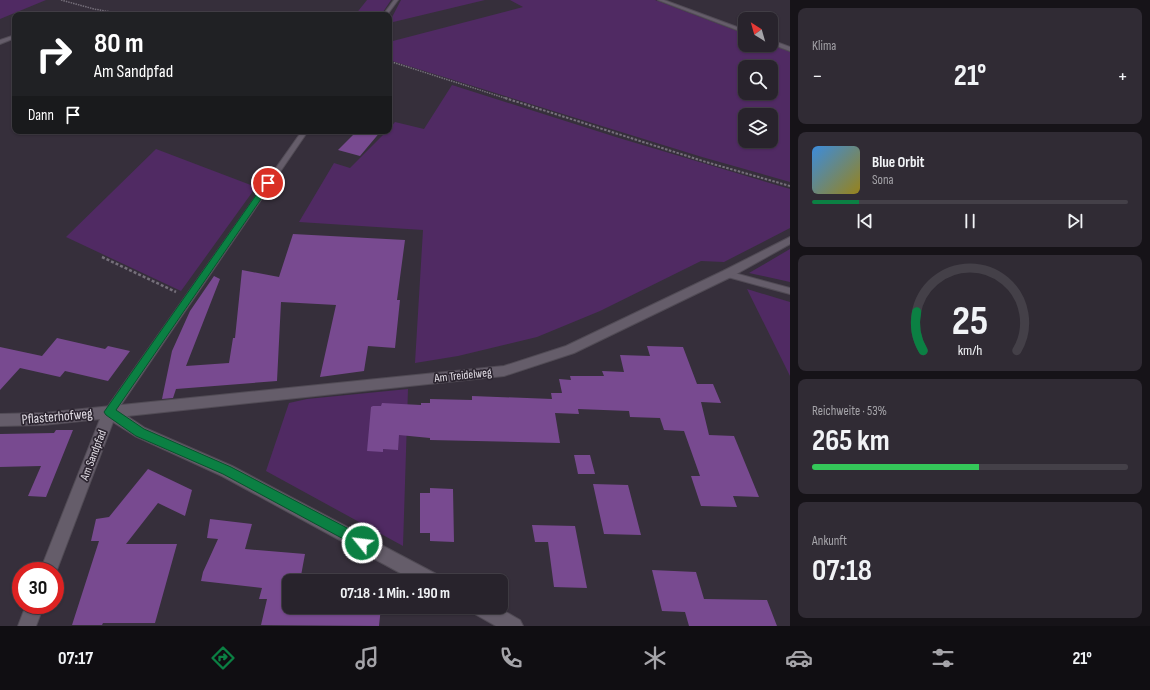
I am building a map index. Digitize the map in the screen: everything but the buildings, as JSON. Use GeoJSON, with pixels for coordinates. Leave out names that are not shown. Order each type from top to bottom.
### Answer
{"type":"FeatureCollection","features":[{"type":"Feature","properties":{"kind":"street","name":"Am Treidelweg"},"geometry":{"type":"LineString","coordinates":[[110,412],[504,371],[570,350],[727,274],[790,240]]}},
{"type":"Feature","properties":{"kind":"street","name":"Pflasterhofweg"},"geometry":{"type":"LineString","coordinates":[[0,420],[43,419],[110,412],[140,432],[227,471],[419,574]]}},
{"type":"Feature","properties":{"kind":"street","name":"Am Sandpfad"},"geometry":{"type":"LineString","coordinates":[[52,562],[110,412]]}},
{"type":"Feature","properties":{"kind":"street"},"geometry":{"type":"LineString","coordinates":[[27,626],[32,614]]}},
{"type":"Feature","properties":{"kind":"street"},"geometry":{"type":"LineString","coordinates":[[492,614],[514,626]]}},
{"type":"Feature","properties":{"kind":"lane"},"geometry":{"type":"LineString","coordinates":[[387,12],[396,0]]}},
{"type":"Feature","properties":{"kind":"lane"},"geometry":{"type":"LineString","coordinates":[[660,0],[738,29]]}},
{"type":"Feature","properties":{"kind":"lane"},"geometry":{"type":"LineString","coordinates":[[0,42],[12,37]]}},
{"type":"Feature","properties":{"kind":"lane"},"geometry":{"type":"LineString","coordinates":[[778,45],[790,49]]}},
{"type":"Feature","properties":{"kind":"lane","name":"Am Sandpfad"},"geometry":{"type":"LineString","coordinates":[[110,412],[302,134]]}},
{"type":"Feature","properties":{"kind":"lane"},"geometry":{"type":"LineString","coordinates":[[727,274],[790,291]]}},
{"type":"Feature","properties":{"kind":"path"},"geometry":{"type":"LineString","coordinates":[[61,0],[111,12]]}},
{"type":"Feature","properties":{"kind":"path"},"geometry":{"type":"LineString","coordinates":[[392,62],[706,162],[790,186]]}},
{"type":"Feature","properties":{"kind":"path"},"geometry":{"type":"LineString","coordinates":[[102,257],[189,298]]}},
{"type":"Feature","properties":{"kind":"shaded area"},"geometry":{"type":"Polygon","coordinates":[[[0,0],[46,0],[17,12],[12,12],[12,14],[0,19],[0,0]]]}},
{"type":"Feature","properties":{"kind":"shaded area"},"geometry":{"type":"Polygon","coordinates":[[[367,0],[391,0],[383,12],[357,12],[367,0]]]}},
{"type":"Feature","properties":{"kind":"shaded area"},"geometry":{"type":"Polygon","coordinates":[[[401,0],[485,0],[392,22],[392,17],[401,0]]]}},
{"type":"Feature","properties":{"kind":"shaded area"},"geometry":{"type":"Polygon","coordinates":[[[510,0],[655,0],[738,31],[738,52],[778,52],[778,47],[790,52],[790,182],[702,157],[392,61],[392,41],[523,7],[510,0]]]}},
{"type":"Feature","properties":{"kind":"shaded area"},"geometry":{"type":"Polygon","coordinates":[[[452,85],[619,138],[790,189],[790,228],[724,262],[701,261],[600,311],[537,337],[458,356],[415,363],[423,230],[299,222],[334,163],[350,168],[384,134],[392,134],[392,126],[395,122],[424,129],[452,85]]]}},
{"type":"Feature","properties":{"kind":"shaded area"},"geometry":{"type":"Polygon","coordinates":[[[156,149],[256,187],[181,291],[66,237],[156,149]]]}},
{"type":"Feature","properties":{"kind":"shaded area"},"geometry":{"type":"Polygon","coordinates":[[[790,249],[790,282],[749,273],[790,249]]]}},
{"type":"Feature","properties":{"kind":"shaded area"},"geometry":{"type":"Polygon","coordinates":[[[747,289],[790,302],[790,376],[747,289]]]}},
{"type":"Feature","properties":{"kind":"shaded area"},"geometry":{"type":"Polygon","coordinates":[[[408,389],[403,546],[266,471],[289,403],[307,399],[408,389]]]}},
{"type":"Feature","properties":{"kind":"route"},"geometry":{"type":"LineString","coordinates":[[268,183],[110,412],[140,432],[227,471],[362,543]]}}]}
